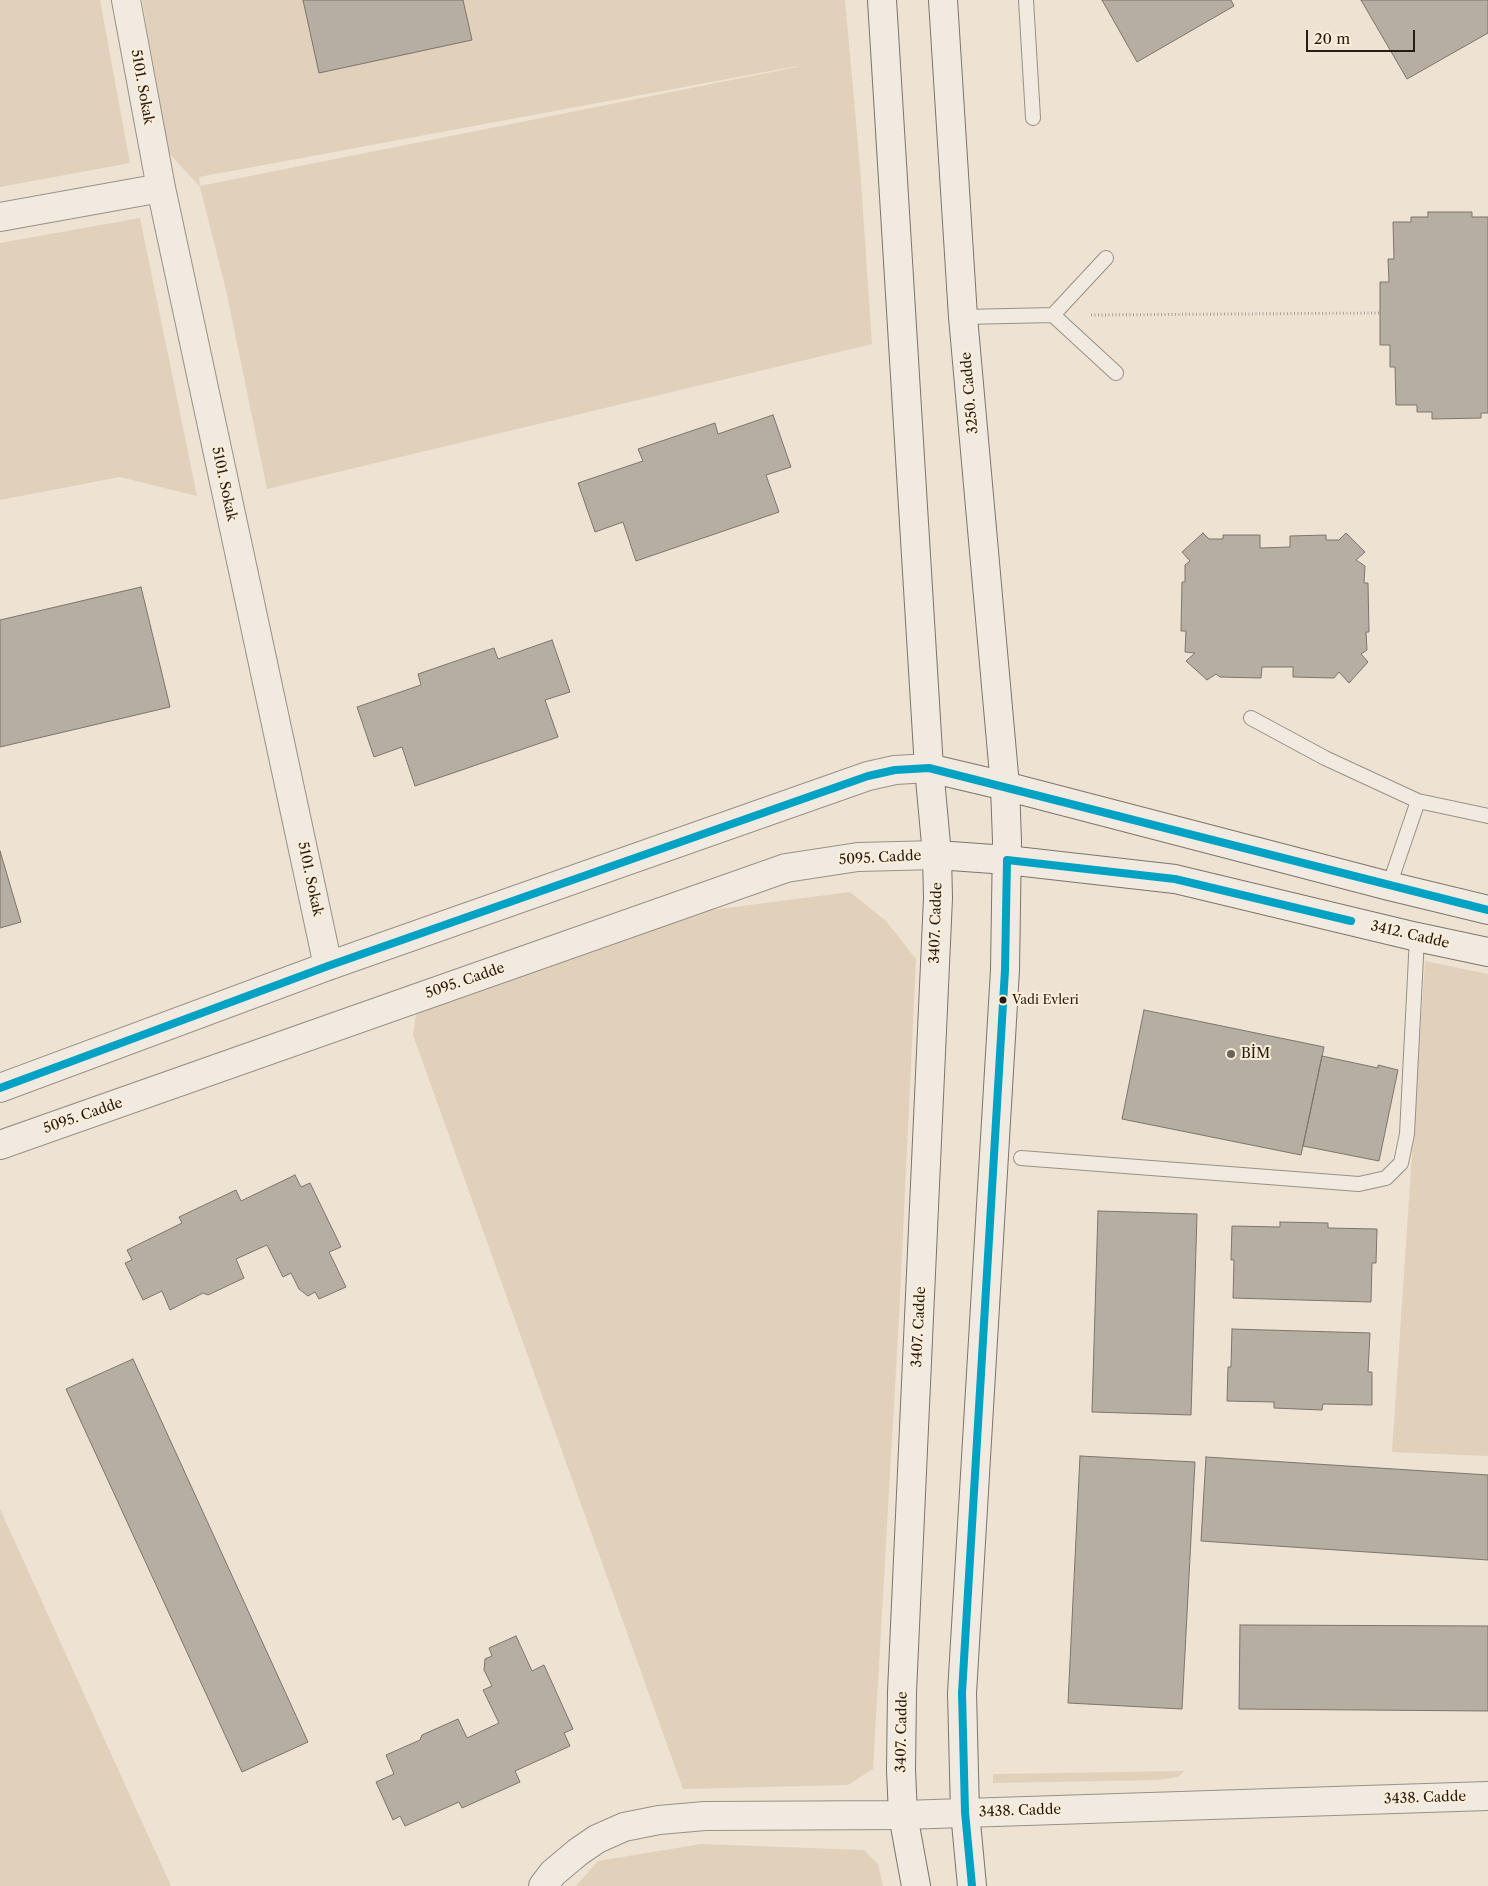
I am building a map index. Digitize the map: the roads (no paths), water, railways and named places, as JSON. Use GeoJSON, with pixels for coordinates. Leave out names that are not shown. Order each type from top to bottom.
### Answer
{"type":"FeatureCollection","features":[{"type":"Feature","properties":{"kind":"street","name":"5101. Sokak"},"geometry":{"type":"LineString","coordinates":[[126,0],[161,188],[328,966]]}},
{"type":"Feature","properties":{"kind":"street"},"geometry":{"type":"LineString","coordinates":[[882,0],[929,768]]}},
{"type":"Feature","properties":{"kind":"street","name":"3250. Cadde"},"geometry":{"type":"LineString","coordinates":[[943,0],[963,317],[1005,786]]}},
{"type":"Feature","properties":{"kind":"street"},"geometry":{"type":"LineString","coordinates":[[0,218],[161,188]]}},
{"type":"Feature","properties":{"kind":"street"},"geometry":{"type":"LineString","coordinates":[[0,1088],[328,966],[868,776],[895,770],[929,768],[1488,910]]}},
{"type":"Feature","properties":{"kind":"street","name":"3407. Cadde"},"geometry":{"type":"LineString","coordinates":[[916,1886],[903,1815],[901,1770],[902,1692],[938,908],[937,855],[929,768]]}},
{"type":"Feature","properties":{"kind":"street"},"geometry":{"type":"LineString","coordinates":[[972,1886],[964,1812],[962,1693],[1005,980],[1007,860],[1005,786]]}},
{"type":"Feature","properties":{"kind":"street","name":"5095. Cadde"},"geometry":{"type":"LineString","coordinates":[[0,1145],[786,868],[858,857],[937,855],[1007,860]]}},
{"type":"Feature","properties":{"kind":"street","name":"3412. Cadde"},"geometry":{"type":"LineString","coordinates":[[1007,860],[1176,879],[1417,937],[1488,952]]}},
{"type":"Feature","properties":{"kind":"street","name":"3438. Cadde"},"geometry":{"type":"LineString","coordinates":[[543,1886],[553,1873],[598,1839],[624,1827],[650,1821],[705,1816],[903,1815],[1488,1796]]}},
{"type":"Feature","properties":{"kind":"lane"},"geometry":{"type":"LineString","coordinates":[[1026,0],[1033,118]]}},
{"type":"Feature","properties":{"kind":"lane"},"geometry":{"type":"LineString","coordinates":[[1053,315],[1106,258]]}},
{"type":"Feature","properties":{"kind":"lane"},"geometry":{"type":"LineString","coordinates":[[963,317],[1053,315],[1116,373]]}},
{"type":"Feature","properties":{"kind":"lane"},"geometry":{"type":"LineString","coordinates":[[1251,718],[1325,758],[1418,801],[1488,816]]}},
{"type":"Feature","properties":{"kind":"lane"},"geometry":{"type":"LineString","coordinates":[[1389,886],[1418,801]]}},
{"type":"Feature","properties":{"kind":"lane"},"geometry":{"type":"LineString","coordinates":[[1021,1158],[1358,1184],[1386,1178],[1401,1162],[1407,1134],[1417,937]]}},
{"type":"Feature","properties":{"kind":"place","name":"Vadi Evleri"},"geometry":{"type":"Point","coordinates":[1003,1000]}},
{"type":"Feature","properties":{"kind":"place","name":"BİM"},"geometry":{"type":"Point","coordinates":[1231,1054]}}]}
